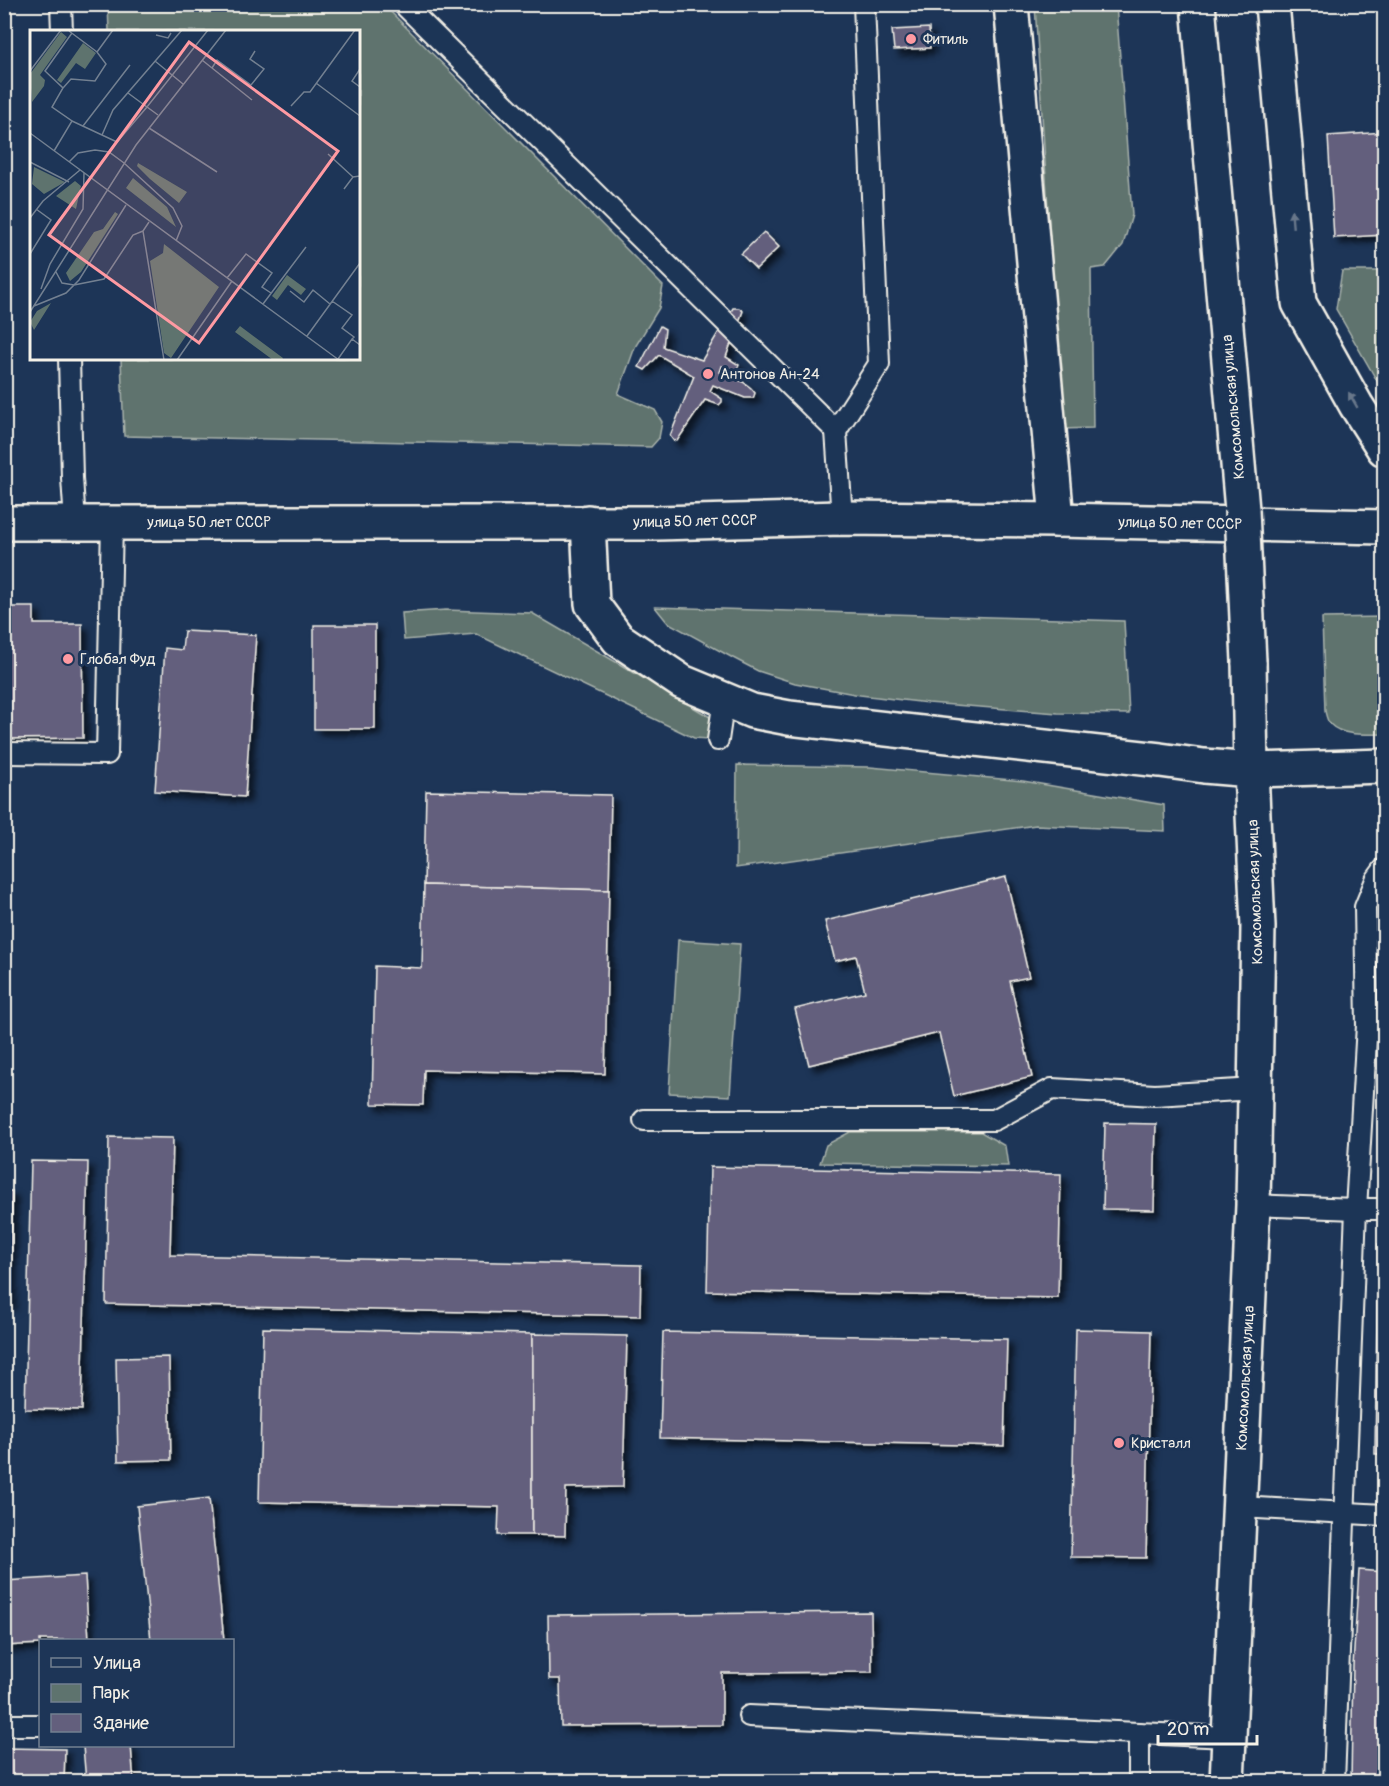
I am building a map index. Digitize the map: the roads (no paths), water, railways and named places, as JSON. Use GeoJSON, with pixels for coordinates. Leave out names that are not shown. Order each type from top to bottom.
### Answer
{"type":"FeatureCollection","features":[{"type":"Feature","properties":{"kind":"main road"},"geometry":{"type":"LineString","coordinates":[[1011,4],[1057,520]]}},
{"type":"Feature","properties":{"kind":"main road","name":"Комсомольская улица"},"geometry":{"type":"LineString","coordinates":[[1198,4],[1242,510],[1258,927],[1253,1205],[1227,1782]]}},
{"type":"Feature","properties":{"kind":"main road"},"geometry":{"type":"LineString","coordinates":[[1272,4],[1299,303],[1356,405],[1384,449]]}},
{"type":"Feature","properties":{"kind":"main road","name":"улица 50 лет СССР"},"geometry":{"type":"LineString","coordinates":[[4,523],[588,522],[842,518],[1384,527]]}},
{"type":"Feature","properties":{"kind":"main road"},"geometry":{"type":"LineString","coordinates":[[588,522],[592,604],[618,639],[682,682],[753,711],[789,718],[1204,766],[1251,770],[1384,766]]}},
{"type":"Feature","properties":{"kind":"lane"},"geometry":{"type":"LineString","coordinates":[[62,4],[62,30]]}},
{"type":"Feature","properties":{"kind":"lane"},"geometry":{"type":"LineString","coordinates":[[403,4],[836,431]]}},
{"type":"Feature","properties":{"kind":"lane"},"geometry":{"type":"LineString","coordinates":[[842,518],[836,431],[879,364],[864,4]]}},
{"type":"Feature","properties":{"kind":"lane"},"geometry":{"type":"LineString","coordinates":[[69,360],[75,522]]}},
{"type":"Feature","properties":{"kind":"lane"},"geometry":{"type":"LineString","coordinates":[[4,753],[107,754],[112,522]]}},
{"type":"Feature","properties":{"kind":"lane"},"geometry":{"type":"LineString","coordinates":[[718,740],[724,699]]}},
{"type":"Feature","properties":{"kind":"lane"},"geometry":{"type":"LineString","coordinates":[[1334,1782],[1356,1209],[1367,1025],[1365,907],[1376,880],[1384,868]]}},
{"type":"Feature","properties":{"kind":"lane"},"geometry":{"type":"LineString","coordinates":[[644,1120],[994,1120],[1053,1089],[1155,1095],[1255,1089]]}},
{"type":"Feature","properties":{"kind":"lane"},"geometry":{"type":"LineString","coordinates":[[1253,1205],[1384,1209]]}},
{"type":"Feature","properties":{"kind":"lane"},"geometry":{"type":"LineString","coordinates":[[1240,1507],[1384,1515]]}},
{"type":"Feature","properties":{"kind":"lane"},"geometry":{"type":"LineString","coordinates":[[748,1716],[1229,1737]]}},
{"type":"Feature","properties":{"kind":"lane"},"geometry":{"type":"LineString","coordinates":[[4,1725],[39,1725]]}},
{"type":"Feature","properties":{"kind":"lane"},"geometry":{"type":"LineString","coordinates":[[1139,1733],[1139,1782]]}},
{"type":"Feature","properties":{"kind":"place","name":"Фитиль"},"geometry":{"type":"Point","coordinates":[911,39]}},
{"type":"Feature","properties":{"kind":"place","name":"Антонов Ан-24"},"geometry":{"type":"Point","coordinates":[708,374]}},
{"type":"Feature","properties":{"kind":"place","name":"Глобал Фуд"},"geometry":{"type":"Point","coordinates":[68,659]}},
{"type":"Feature","properties":{"kind":"place","name":"Кристалл"},"geometry":{"type":"Point","coordinates":[1119,1443]}}]}
